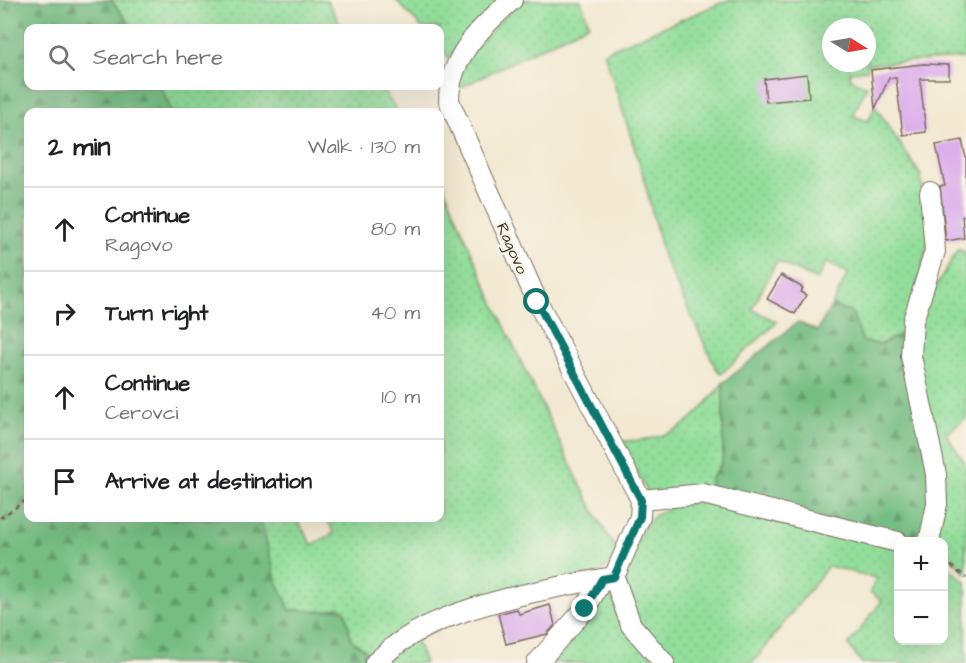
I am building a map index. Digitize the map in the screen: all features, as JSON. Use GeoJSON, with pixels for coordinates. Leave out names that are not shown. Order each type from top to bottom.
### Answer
{"type":"FeatureCollection","features":[{"type":"Feature","properties":{"kind":"street","name":"Ragovo"},"geometry":{"type":"LineString","coordinates":[[512,0],[468,45],[455,65],[449,83],[449,100],[537,302],[641,500]]}},
{"type":"Feature","properties":{"kind":"street"},"geometry":{"type":"LineString","coordinates":[[930,192],[935,251],[913,321],[911,356],[936,474],[938,504],[930,537]]}},
{"type":"Feature","properties":{"kind":"street"},"geometry":{"type":"LineString","coordinates":[[537,663],[585,609],[608,578],[640,517],[641,500],[703,494],[894,541]]}},
{"type":"Feature","properties":{"kind":"street"},"geometry":{"type":"LineString","coordinates":[[375,663],[404,639],[448,618],[513,596],[608,578]]}},
{"type":"Feature","properties":{"kind":"street"},"geometry":{"type":"LineString","coordinates":[[608,578],[631,625],[664,663]]}},
{"type":"Feature","properties":{"kind":"path"},"geometry":{"type":"LineString","coordinates":[[0,518],[24,502]]}},
{"type":"Feature","properties":{"kind":"path"},"geometry":{"type":"LineString","coordinates":[[948,563],[966,578]]}},
{"type":"Feature","properties":{"kind":"green space"},"geometry":{"type":"Polygon","coordinates":[[[0,0],[111,0],[130,24],[24,24],[24,90],[162,90],[170,108],[24,108],[24,522],[261,522],[276,579],[290,610],[327,611],[340,607],[346,613],[351,639],[372,656],[363,663],[0,663],[0,0]]]}},
{"type":"Feature","properties":{"kind":"green space"},"geometry":{"type":"Polygon","coordinates":[[[111,0],[327,0],[340,24],[130,24],[111,0]]]}},
{"type":"Feature","properties":{"kind":"green space"},"geometry":{"type":"Polygon","coordinates":[[[396,0],[504,0],[470,29],[448,58],[444,53],[444,24],[418,24],[396,0]]]}},
{"type":"Feature","properties":{"kind":"green space"},"geometry":{"type":"Polygon","coordinates":[[[522,0],[581,0],[589,24],[454,91],[457,79],[471,54],[522,0]]]}},
{"type":"Feature","properties":{"kind":"green space"},"geometry":{"type":"Polygon","coordinates":[[[728,0],[966,0],[966,58],[876,64],[876,18],[822,18],[822,72],[849,72],[851,79],[867,86],[853,116],[868,121],[875,106],[920,174],[931,228],[908,331],[881,344],[863,342],[852,313],[832,305],[848,273],[826,262],[817,280],[777,261],[752,309],[777,322],[721,374],[716,368],[663,256],[643,175],[604,52],[728,0]]]}},
{"type":"Feature","properties":{"kind":"green space"},"geometry":{"type":"Polygon","coordinates":[[[162,90],[383,90],[395,108],[170,108],[162,90]]]}},
{"type":"Feature","properties":{"kind":"green space"},"geometry":{"type":"Polygon","coordinates":[[[444,186],[525,370],[585,494],[617,551],[609,566],[599,573],[551,584],[372,656],[351,639],[346,613],[290,610],[276,579],[261,522],[298,522],[312,545],[334,533],[328,522],[444,522],[444,186]]]}},
{"type":"Feature","properties":{"kind":"green space"},"geometry":{"type":"Polygon","coordinates":[[[958,249],[966,253],[966,315],[962,319],[966,324],[966,418],[946,434],[966,464],[966,573],[948,555],[948,537],[937,537],[916,355],[921,313],[958,249]]]}},
{"type":"Feature","properties":{"kind":"green space"},"geometry":{"type":"Polygon","coordinates":[[[832,305],[852,313],[863,342],[881,344],[908,331],[926,448],[931,507],[924,526],[915,536],[901,537],[712,492],[710,480],[721,464],[723,455],[723,383],[798,322],[817,331],[832,305]]]}},
{"type":"Feature","properties":{"kind":"green space"},"geometry":{"type":"Polygon","coordinates":[[[723,383],[723,455],[721,464],[710,480],[712,492],[648,493],[620,441],[654,438],[680,427],[701,409],[723,383]]]}},
{"type":"Feature","properties":{"kind":"green space"},"geometry":{"type":"Polygon","coordinates":[[[706,502],[894,547],[894,645],[948,645],[948,567],[966,582],[966,663],[862,663],[848,645],[882,601],[870,592],[876,578],[828,566],[753,663],[669,663],[635,620],[622,570],[651,519],[660,512],[687,503],[706,502]]]}},
{"type":"Feature","properties":{"kind":"green space"},"geometry":{"type":"Polygon","coordinates":[[[607,592],[656,663],[543,663],[602,594],[607,592]]]}},
{"type":"Feature","properties":{"kind":"green space"},"geometry":{"type":"Polygon","coordinates":[[[415,637],[425,663],[384,663],[415,637]]]}},
{"type":"Feature","properties":{"kind":"building"},"geometry":{"type":"Polygon","coordinates":[[[923,64],[949,65],[949,79],[920,79],[926,132],[903,135],[896,78],[889,78],[875,109],[871,72],[876,72],[876,69],[923,64]]]}},
{"type":"Feature","properties":{"kind":"building"},"geometry":{"type":"Polygon","coordinates":[[[807,74],[809,98],[766,102],[764,79],[807,74]]]}},
{"type":"Feature","properties":{"kind":"building"},"geometry":{"type":"Polygon","coordinates":[[[962,140],[966,158],[966,216],[962,216],[964,238],[946,241],[940,186],[945,186],[936,145],[962,140]]]}},
{"type":"Feature","properties":{"kind":"building"},"geometry":{"type":"Polygon","coordinates":[[[781,275],[803,288],[800,292],[806,295],[795,314],[767,299],[781,275]]]}},
{"type":"Feature","properties":{"kind":"building"},"geometry":{"type":"Polygon","coordinates":[[[550,605],[555,625],[547,634],[506,644],[498,614],[517,609],[519,614],[550,605]]]}},
{"type":"Feature","properties":{"kind":"route"},"geometry":{"type":"LineString","coordinates":[[537,302],[641,500],[640,517],[614,577],[602,579],[585,609]]}}]}
